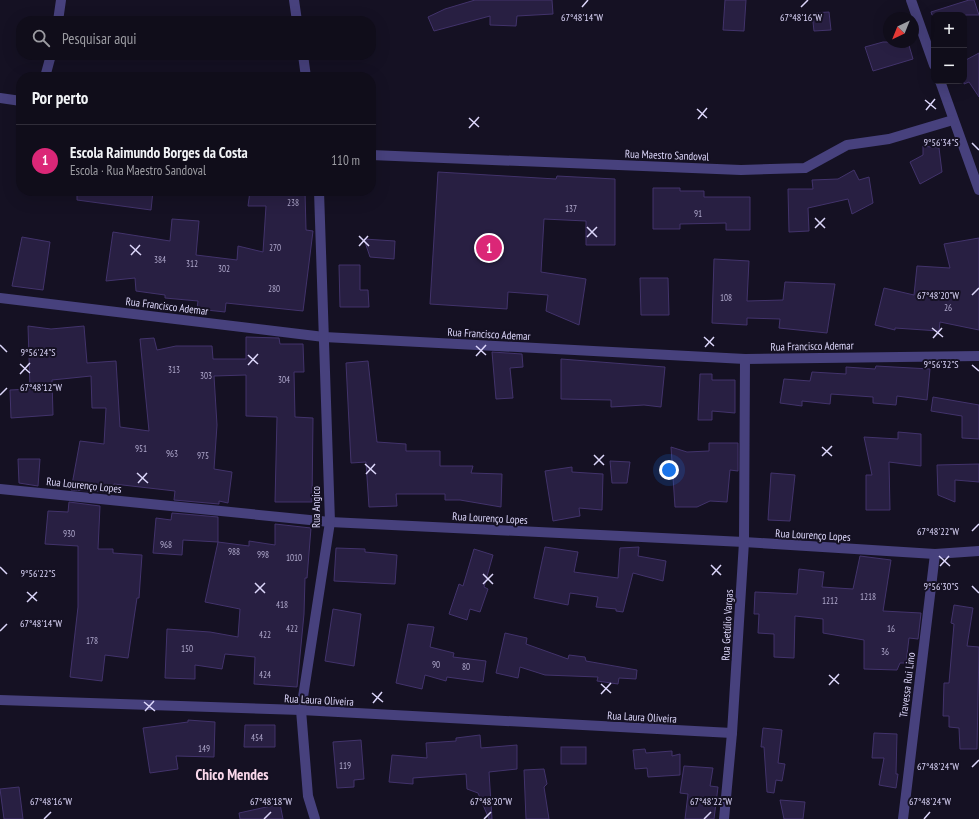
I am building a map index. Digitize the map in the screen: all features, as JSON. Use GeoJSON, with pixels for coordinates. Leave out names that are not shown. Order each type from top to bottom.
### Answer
{"type":"FeatureCollection","features":[{"type":"Feature","properties":{"kind":"street"},"geometry":{"type":"LineString","coordinates":[[59,16],[61,0]]}},
{"type":"Feature","properties":{"kind":"street"},"geometry":{"type":"LineString","coordinates":[[294,0],[296,16]]}},
{"type":"Feature","properties":{"kind":"street"},"geometry":{"type":"LineString","coordinates":[[911,0],[931,57]]}},
{"type":"Feature","properties":{"kind":"street"},"geometry":{"type":"LineString","coordinates":[[46,72],[50,60]]}},
{"type":"Feature","properties":{"kind":"street"},"geometry":{"type":"LineString","coordinates":[[303,60],[305,72]]}},
{"type":"Feature","properties":{"kind":"street"},"geometry":{"type":"LineString","coordinates":[[941,84],[979,190]]}},
{"type":"Feature","properties":{"kind":"street"},"geometry":{"type":"LineString","coordinates":[[0,98],[16,100]]}},
{"type":"Feature","properties":{"kind":"street","name":"Rua Maestro Sandoval"},"geometry":{"type":"LineString","coordinates":[[376,155],[741,170],[805,168],[847,145],[889,139],[953,120]]}},
{"type":"Feature","properties":{"kind":"street","name":"Rua Angico"},"geometry":{"type":"LineString","coordinates":[[314,819],[308,796],[301,710],[330,522],[319,196]]}},
{"type":"Feature","properties":{"kind":"street","name":"Rua Francisco Ademar"},"geometry":{"type":"LineString","coordinates":[[0,298],[324,337],[746,359],[979,356]]}},
{"type":"Feature","properties":{"kind":"street","name":"Rua Getúlio Vargas"},"geometry":{"type":"LineString","coordinates":[[724,819],[732,733],[744,542],[746,359]]}},
{"type":"Feature","properties":{"kind":"street","name":"Rua Lourenço Lopes"},"geometry":{"type":"LineString","coordinates":[[0,489],[330,522],[744,542],[935,554],[979,551]]}},
{"type":"Feature","properties":{"kind":"street","name":"Travessa Rui Lino"},"geometry":{"type":"LineString","coordinates":[[903,819],[935,554]]}},
{"type":"Feature","properties":{"kind":"street","name":"Rua Laura Oliveira"},"geometry":{"type":"LineString","coordinates":[[0,700],[301,710],[732,733]]}},
{"type":"Feature","properties":{"kind":"building"},"geometry":{"type":"Polygon","coordinates":[[[475,0],[552,0],[553,14],[517,16],[516,26],[490,25],[490,16],[434,31],[428,17],[445,9],[475,0]]]}},
{"type":"Feature","properties":{"kind":"building"},"geometry":{"type":"Polygon","coordinates":[[[725,0],[746,0],[744,31],[723,30],[725,0]]]}},
{"type":"Feature","properties":{"kind":"building"},"geometry":{"type":"Polygon","coordinates":[[[969,0],[974,0],[979,15],[967,15],[967,12],[931,12],[969,0]]]}},
{"type":"Feature","properties":{"kind":"building"},"geometry":{"type":"Polygon","coordinates":[[[829,12],[831,30],[814,31],[812,13],[829,12]]]}},
{"type":"Feature","properties":{"kind":"building"},"geometry":{"type":"Polygon","coordinates":[[[883,42],[883,48],[910,48],[913,59],[873,71],[865,47],[883,42]]]}},
{"type":"Feature","properties":{"kind":"building"},"geometry":{"type":"Polygon","coordinates":[[[979,53],[979,97],[969,82],[967,83],[967,59],[979,53]]]}},
{"type":"Feature","properties":{"kind":"building"},"geometry":{"type":"Polygon","coordinates":[[[923,146],[939,148],[942,172],[920,184],[910,162],[923,155],[923,146]]]}},
{"type":"Feature","properties":{"kind":"building"},"geometry":{"type":"Polygon","coordinates":[[[854,170],[859,180],[869,177],[873,203],[852,214],[848,199],[808,208],[809,231],[789,232],[788,189],[813,189],[812,180],[838,179],[854,170]]]}},
{"type":"Feature","properties":{"kind":"building"},"geometry":{"type":"Polygon","coordinates":[[[438,172],[556,179],[557,176],[615,179],[615,245],[586,245],[586,221],[544,219],[541,272],[586,279],[579,325],[546,311],[548,295],[508,292],[507,309],[430,304],[438,172]]]}},
{"type":"Feature","properties":{"kind":"building"},"geometry":{"type":"Polygon","coordinates":[[[653,188],[680,188],[680,191],[704,191],[704,197],[750,197],[750,230],[726,230],[726,223],[680,224],[680,229],[653,229],[653,188]]]}},
{"type":"Feature","properties":{"kind":"building"},"geometry":{"type":"Polygon","coordinates":[[[77,196],[152,196],[151,210],[77,200],[77,196]]]}},
{"type":"Feature","properties":{"kind":"building"},"geometry":{"type":"Polygon","coordinates":[[[249,196],[305,196],[306,230],[313,231],[303,311],[226,303],[225,312],[197,309],[198,301],[165,298],[165,295],[136,291],[135,278],[106,281],[113,232],[170,241],[172,219],[199,221],[196,255],[237,260],[238,246],[263,252],[266,206],[248,206],[249,196]]]}},
{"type":"Feature","properties":{"kind":"building"},"geometry":{"type":"Polygon","coordinates":[[[22,237],[50,242],[43,290],[12,286],[22,237]]]}},
{"type":"Feature","properties":{"kind":"building"},"geometry":{"type":"Polygon","coordinates":[[[979,238],[979,330],[940,322],[939,331],[895,328],[895,330],[875,325],[884,288],[914,295],[917,266],[950,268],[944,244],[979,238]]]}},
{"type":"Feature","properties":{"kind":"building"},"geometry":{"type":"Polygon","coordinates":[[[364,239],[395,241],[394,259],[370,257],[364,239]]]}},
{"type":"Feature","properties":{"kind":"building"},"geometry":{"type":"Polygon","coordinates":[[[714,259],[749,261],[747,301],[783,300],[785,282],[835,284],[827,333],[779,328],[780,319],[747,318],[747,325],[712,323],[714,259]]]}},
{"type":"Feature","properties":{"kind":"building"},"geometry":{"type":"Polygon","coordinates":[[[339,265],[360,265],[360,290],[368,290],[369,307],[340,307],[339,265]]]}},
{"type":"Feature","properties":{"kind":"building"},"geometry":{"type":"Polygon","coordinates":[[[640,278],[668,278],[669,315],[641,315],[640,278]]]}},
{"type":"Feature","properties":{"kind":"building"},"geometry":{"type":"Polygon","coordinates":[[[28,326],[51,329],[84,326],[87,363],[116,361],[120,427],[149,431],[140,339],[154,338],[157,350],[176,346],[212,346],[213,359],[246,359],[246,337],[279,338],[280,344],[303,344],[304,372],[294,372],[295,417],[313,418],[312,502],[275,502],[277,417],[246,416],[246,375],[214,376],[217,425],[214,469],[232,472],[228,503],[219,501],[219,504],[174,500],[175,491],[114,484],[112,492],[71,490],[80,441],[104,444],[106,408],[92,408],[91,376],[52,380],[53,415],[11,418],[10,390],[30,389],[28,326]]]}},
{"type":"Feature","properties":{"kind":"building"},"geometry":{"type":"Polygon","coordinates":[[[492,352],[522,354],[523,367],[510,368],[513,398],[496,399],[492,352]]]}},
{"type":"Feature","properties":{"kind":"building"},"geometry":{"type":"Polygon","coordinates":[[[561,359],[665,367],[661,407],[644,405],[611,407],[611,400],[561,399],[561,359]]]}},
{"type":"Feature","properties":{"kind":"building"},"geometry":{"type":"Polygon","coordinates":[[[368,361],[377,442],[406,444],[406,451],[440,451],[440,466],[473,466],[471,473],[502,474],[501,507],[460,500],[445,500],[445,494],[396,494],[397,506],[369,507],[366,462],[351,463],[346,363],[368,361]]]}},
{"type":"Feature","properties":{"kind":"building"},"geometry":{"type":"Polygon","coordinates":[[[876,366],[930,369],[927,400],[897,396],[896,405],[873,403],[873,397],[831,394],[830,404],[802,401],[802,406],[780,403],[784,379],[810,381],[812,372],[846,374],[846,367],[875,369],[876,366]]]}},
{"type":"Feature","properties":{"kind":"building"},"geometry":{"type":"Polygon","coordinates":[[[700,374],[712,374],[712,380],[735,380],[735,413],[712,411],[712,420],[698,420],[700,374]]]}},
{"type":"Feature","properties":{"kind":"building"},"geometry":{"type":"Polygon","coordinates":[[[933,397],[979,405],[979,439],[962,438],[962,416],[931,411],[933,397]]]}},
{"type":"Feature","properties":{"kind":"building"},"geometry":{"type":"Polygon","coordinates":[[[898,432],[921,434],[921,466],[889,462],[890,510],[866,510],[866,475],[872,475],[864,437],[898,439],[898,432]]]}},
{"type":"Feature","properties":{"kind":"building"},"geometry":{"type":"Polygon","coordinates":[[[709,443],[738,443],[738,471],[730,470],[727,502],[710,501],[697,507],[675,507],[671,447],[687,452],[709,451],[709,443]]]}},
{"type":"Feature","properties":{"kind":"building"},"geometry":{"type":"Polygon","coordinates":[[[18,459],[40,459],[38,486],[19,483],[18,459]]]}},
{"type":"Feature","properties":{"kind":"building"},"geometry":{"type":"Polygon","coordinates":[[[610,461],[630,462],[627,483],[612,483],[610,461]]]}},
{"type":"Feature","properties":{"kind":"building"},"geometry":{"type":"Polygon","coordinates":[[[979,464],[979,482],[955,480],[955,502],[938,495],[937,465],[979,464]]]}},
{"type":"Feature","properties":{"kind":"building"},"geometry":{"type":"Polygon","coordinates":[[[572,467],[572,472],[603,474],[602,510],[579,508],[580,516],[553,521],[545,471],[572,467]]]}},
{"type":"Feature","properties":{"kind":"building"},"geometry":{"type":"Polygon","coordinates":[[[771,473],[795,475],[790,521],[768,520],[771,473]]]}},
{"type":"Feature","properties":{"kind":"building"},"geometry":{"type":"Polygon","coordinates":[[[69,502],[100,506],[98,549],[113,549],[113,553],[142,555],[139,598],[137,598],[128,658],[105,655],[102,681],[70,677],[78,607],[78,546],[45,544],[48,511],[68,512],[69,502]]]}},
{"type":"Feature","properties":{"kind":"building"},"geometry":{"type":"Polygon","coordinates":[[[172,513],[218,517],[218,542],[183,540],[182,555],[153,553],[156,518],[171,520],[172,513]]]}},
{"type":"Feature","properties":{"kind":"building"},"geometry":{"type":"Polygon","coordinates":[[[275,524],[311,528],[307,578],[305,578],[304,614],[297,687],[254,684],[255,657],[225,654],[222,669],[195,665],[195,679],[165,678],[167,629],[210,632],[238,637],[240,609],[205,602],[218,542],[249,546],[249,541],[275,545],[275,524]]]}},
{"type":"Feature","properties":{"kind":"building"},"geometry":{"type":"Polygon","coordinates":[[[545,547],[578,552],[574,572],[618,578],[620,548],[639,547],[638,556],[666,561],[663,581],[633,573],[623,612],[616,611],[616,609],[596,607],[598,597],[570,593],[568,605],[534,598],[545,547]]]}},
{"type":"Feature","properties":{"kind":"building"},"geometry":{"type":"Polygon","coordinates":[[[336,548],[365,549],[365,552],[397,555],[395,584],[334,581],[336,548]]]}},
{"type":"Feature","properties":{"kind":"building"},"geometry":{"type":"Polygon","coordinates":[[[474,549],[493,555],[484,587],[488,589],[480,612],[470,609],[467,620],[449,614],[459,584],[463,586],[474,549]]]}},
{"type":"Feature","properties":{"kind":"building"},"geometry":{"type":"Polygon","coordinates":[[[860,556],[891,560],[883,611],[921,613],[918,639],[909,638],[906,663],[900,663],[897,670],[864,669],[864,640],[823,633],[823,619],[795,616],[794,658],[774,657],[774,634],[758,633],[759,614],[754,614],[755,592],[797,594],[799,569],[824,572],[822,587],[853,589],[860,556]]]}},
{"type":"Feature","properties":{"kind":"building"},"geometry":{"type":"Polygon","coordinates":[[[954,605],[973,608],[967,646],[979,647],[977,749],[960,749],[959,728],[949,727],[949,716],[943,716],[944,683],[949,683],[954,624],[951,623],[954,605]]]}},
{"type":"Feature","properties":{"kind":"building"},"geometry":{"type":"Polygon","coordinates":[[[333,609],[361,614],[354,666],[325,661],[333,609]]]}},
{"type":"Feature","properties":{"kind":"building"},"geometry":{"type":"Polygon","coordinates":[[[408,624],[434,627],[430,647],[454,653],[453,657],[486,661],[483,682],[447,677],[446,681],[425,675],[422,689],[396,683],[408,624]]]}},
{"type":"Feature","properties":{"kind":"building"},"geometry":{"type":"Polygon","coordinates":[[[505,633],[527,638],[526,644],[568,659],[569,655],[585,657],[586,661],[637,670],[636,679],[619,678],[618,684],[597,681],[598,677],[545,675],[520,667],[518,678],[496,673],[505,633]]]}},
{"type":"Feature","properties":{"kind":"building"},"geometry":{"type":"Polygon","coordinates":[[[188,720],[215,722],[214,757],[176,756],[178,769],[150,773],[143,728],[188,722],[188,720]]]}},
{"type":"Feature","properties":{"kind":"building"},"geometry":{"type":"Polygon","coordinates":[[[245,725],[275,725],[275,747],[244,747],[245,725]]]}},
{"type":"Feature","properties":{"kind":"building"},"geometry":{"type":"Polygon","coordinates":[[[763,728],[782,730],[778,763],[785,764],[782,781],[776,780],[774,793],[767,792],[764,747],[761,747],[763,728]]]}},
{"type":"Feature","properties":{"kind":"building"},"geometry":{"type":"Polygon","coordinates":[[[874,733],[897,734],[896,774],[898,774],[896,788],[879,785],[884,758],[872,758],[874,733]]]}},
{"type":"Feature","properties":{"kind":"building"},"geometry":{"type":"Polygon","coordinates":[[[480,735],[481,748],[517,745],[517,769],[489,772],[492,819],[489,819],[478,793],[467,789],[466,774],[413,778],[413,784],[389,782],[392,755],[427,758],[426,743],[456,741],[456,738],[480,735]]]}},
{"type":"Feature","properties":{"kind":"building"},"geometry":{"type":"Polygon","coordinates":[[[361,740],[364,779],[354,780],[354,787],[337,788],[333,742],[361,740]]]}},
{"type":"Feature","properties":{"kind":"building"},"geometry":{"type":"Polygon","coordinates":[[[561,747],[586,747],[586,764],[561,764],[561,747]]]}},
{"type":"Feature","properties":{"kind":"building"},"geometry":{"type":"Polygon","coordinates":[[[645,749],[646,753],[672,751],[672,756],[680,754],[680,775],[648,777],[647,768],[635,769],[633,750],[645,749]]]}},
{"type":"Feature","properties":{"kind":"building"},"geometry":{"type":"Polygon","coordinates":[[[684,766],[713,768],[710,786],[718,787],[714,819],[685,819],[688,794],[680,793],[684,766]]]}},
{"type":"Feature","properties":{"kind":"building"},"geometry":{"type":"Polygon","coordinates":[[[544,769],[547,784],[544,787],[549,819],[526,819],[524,770],[544,769]]]}},
{"type":"Feature","properties":{"kind":"building"},"geometry":{"type":"Polygon","coordinates":[[[19,787],[23,819],[4,819],[0,789],[19,787]]]}},
{"type":"Feature","properties":{"kind":"building"},"geometry":{"type":"Polygon","coordinates":[[[780,800],[805,802],[803,819],[784,819],[780,800]]]}},
{"type":"Feature","properties":{"kind":"building"},"geometry":{"type":"Polygon","coordinates":[[[280,804],[283,819],[240,819],[239,813],[280,804]]]}},
{"type":"Feature","properties":{"kind":"place","name":"Escola Raimundo Borges da Costa"},"geometry":{"type":"Point","coordinates":[489,248]}},
{"type":"Feature","properties":{"kind":"district","name":"Chico Mendes"},"geometry":{"type":"Point","coordinates":[232,775]}}]}
